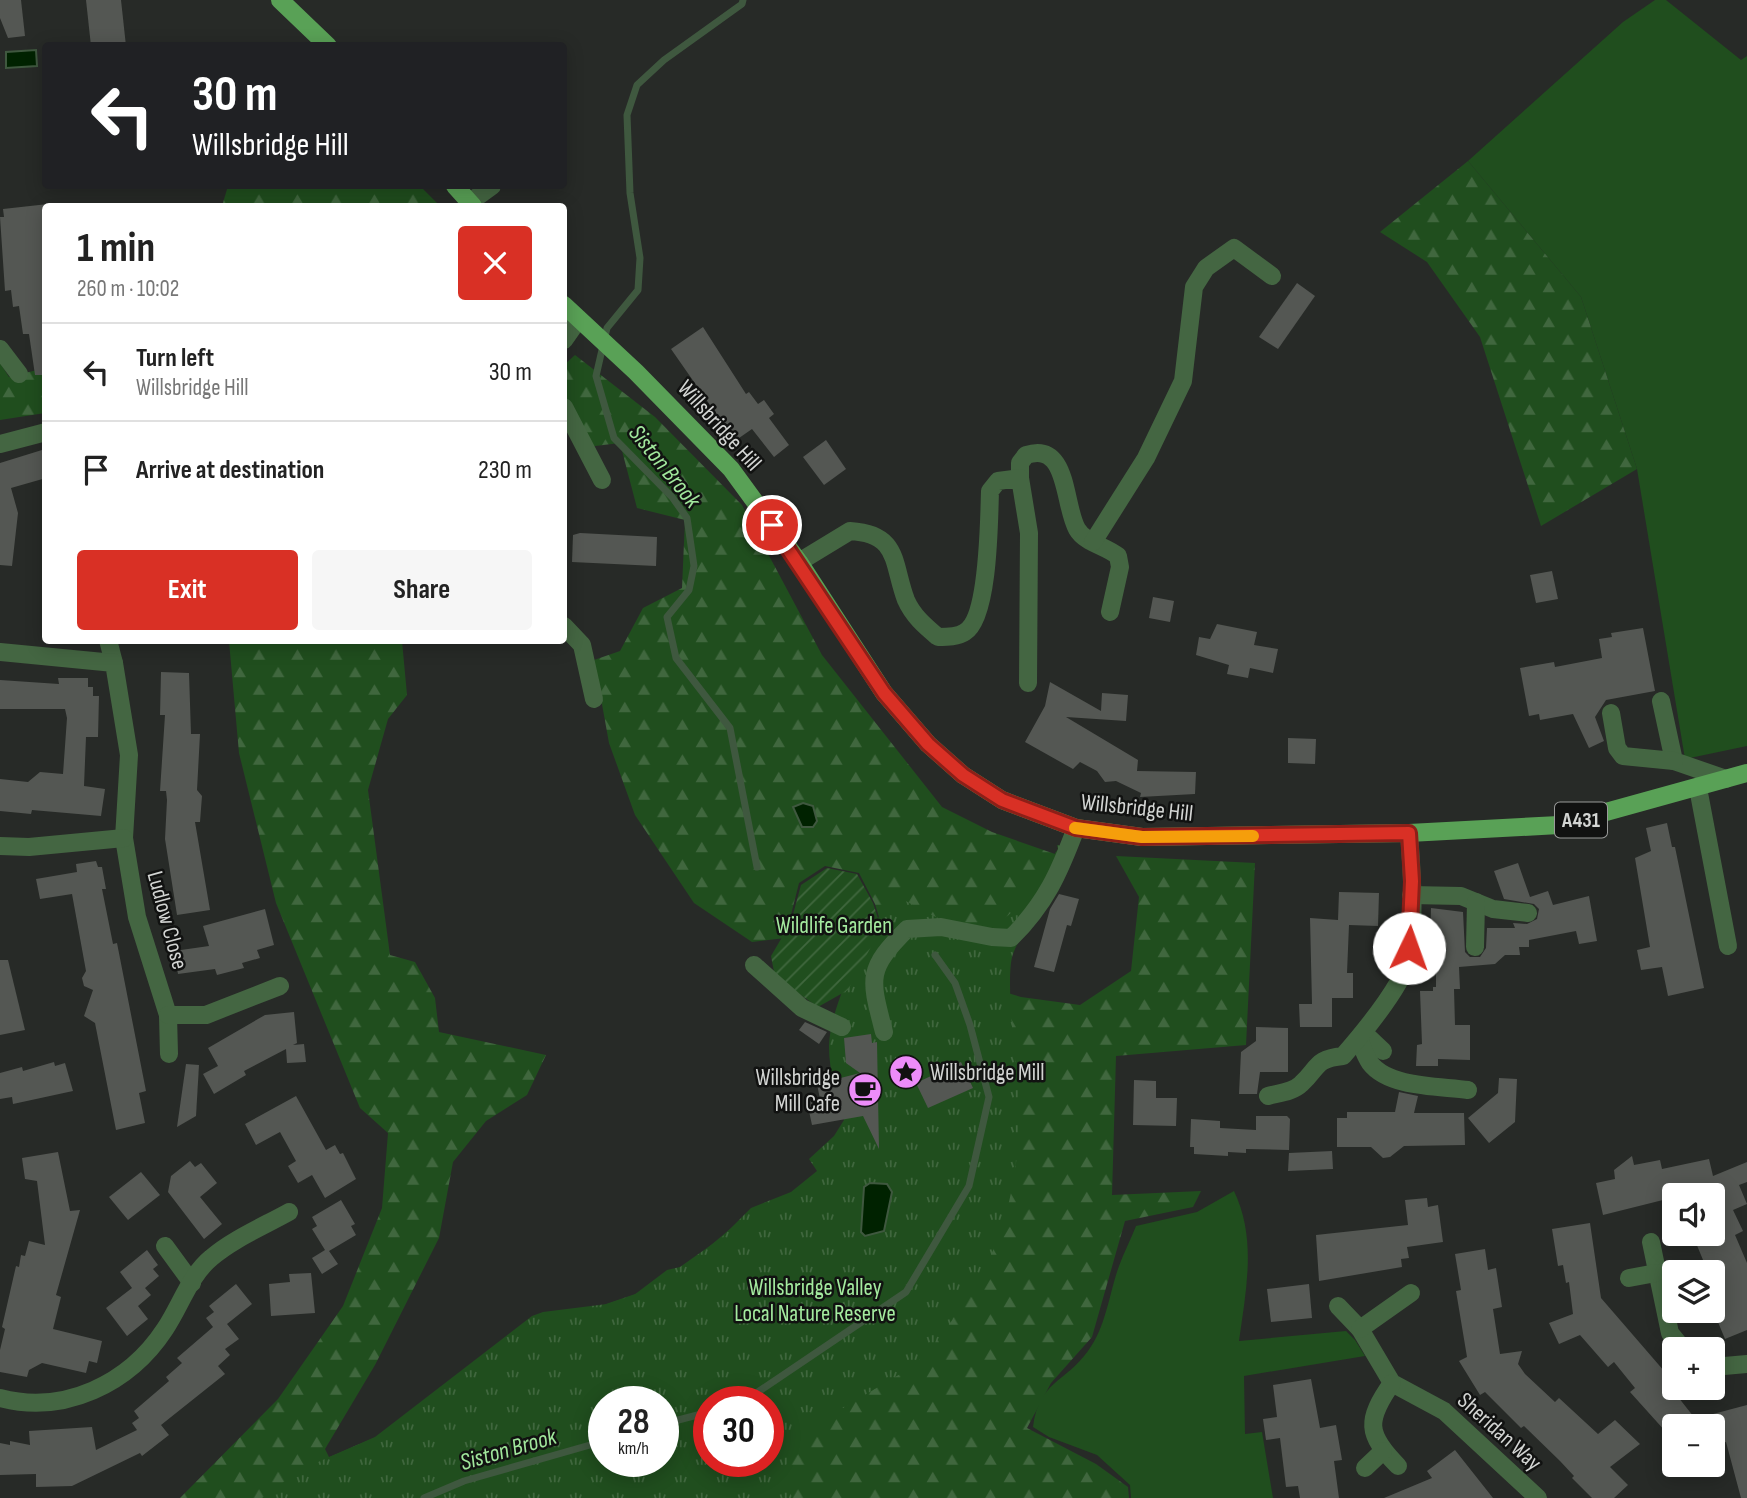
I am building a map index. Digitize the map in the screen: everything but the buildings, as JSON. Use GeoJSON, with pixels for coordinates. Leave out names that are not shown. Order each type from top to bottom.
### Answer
{"type":"FeatureCollection","features":[{"type":"Feature","properties":{"kind":"main road"},"geometry":{"type":"LineString","coordinates":[[280,0],[324,42]]}},
{"type":"Feature","properties":{"kind":"main road"},"geometry":{"type":"LineString","coordinates":[[458,189],[471,203]]}},
{"type":"Feature","properties":{"kind":"main road","name":"Willsbridge Hill"},"geometry":{"type":"LineString","coordinates":[[568,310],[636,372],[731,469],[799,562],[884,693],[928,744],[963,775],[1002,800],[1076,828],[1142,837],[1409,833],[1559,825],[1698,788],[1747,772]]}},
{"type":"Feature","properties":{"kind":"street"},"geometry":{"type":"LineString","coordinates":[[473,203],[489,189]]}},
{"type":"Feature","properties":{"kind":"street"},"geometry":{"type":"LineString","coordinates":[[1093,542],[1146,458],[1183,381],[1194,287],[1206,268],[1234,248],[1272,276]]}},
{"type":"Feature","properties":{"kind":"street"},"geometry":{"type":"LineString","coordinates":[[0,349],[19,374]]}},
{"type":"Feature","properties":{"kind":"street"},"geometry":{"type":"LineString","coordinates":[[567,413],[602,480]]}},
{"type":"Feature","properties":{"kind":"street"},"geometry":{"type":"LineString","coordinates":[[0,444],[42,433]]}},
{"type":"Feature","properties":{"kind":"street"},"geometry":{"type":"LineString","coordinates":[[1028,683],[1029,533],[1020,478],[1020,463],[1026,455],[1044,452],[1052,456],[1061,474],[1076,528],[1083,537],[1118,556],[1120,567],[1110,612]]}},
{"type":"Feature","properties":{"kind":"street"},"geometry":{"type":"LineString","coordinates":[[799,562],[850,531],[878,537],[890,548],[906,600],[915,616],[939,637],[965,632],[977,619],[981,598],[990,491],[998,481],[1020,478]]}},
{"type":"Feature","properties":{"kind":"street"},"geometry":{"type":"LineString","coordinates":[[567,628],[582,645],[594,699]]}},
{"type":"Feature","properties":{"kind":"street","name":"Ludlow Close"},"geometry":{"type":"LineString","coordinates":[[109,644],[129,755],[124,838],[137,918],[168,1015],[169,1054]]}},
{"type":"Feature","properties":{"kind":"street"},"geometry":{"type":"LineString","coordinates":[[0,652],[114,663]]}},
{"type":"Feature","properties":{"kind":"street"},"geometry":{"type":"LineString","coordinates":[[1661,701],[1674,761]]}},
{"type":"Feature","properties":{"kind":"street"},"geometry":{"type":"LineString","coordinates":[[1611,713],[1617,748],[1623,756],[1674,761],[1726,779]]}},
{"type":"Feature","properties":{"kind":"street"},"geometry":{"type":"LineString","coordinates":[[1698,788],[1728,946]]}},
{"type":"Feature","properties":{"kind":"street"},"geometry":{"type":"LineString","coordinates":[[884,1032],[875,996],[873,972],[889,947],[907,929],[942,927],[992,937],[1012,938],[1034,915],[1056,880],[1076,828]]}},
{"type":"Feature","properties":{"kind":"street"},"geometry":{"type":"LineString","coordinates":[[1268,1096],[1293,1089],[1303,1083],[1314,1066],[1326,1058],[1343,1056],[1399,981],[1409,948],[1409,833]]}},
{"type":"Feature","properties":{"kind":"street"},"geometry":{"type":"LineString","coordinates":[[0,846],[29,847],[124,838]]}},
{"type":"Feature","properties":{"kind":"street"},"geometry":{"type":"LineString","coordinates":[[1411,895],[1461,896],[1493,909],[1528,913]]}},
{"type":"Feature","properties":{"kind":"street"},"geometry":{"type":"LineString","coordinates":[[1475,947],[1476,902]]}},
{"type":"Feature","properties":{"kind":"street"},"geometry":{"type":"LineString","coordinates":[[754,965],[802,1008],[816,1012],[842,1027]]}},
{"type":"Feature","properties":{"kind":"street"},"geometry":{"type":"LineString","coordinates":[[168,1015],[206,1015],[280,986]]}},
{"type":"Feature","properties":{"kind":"street"},"geometry":{"type":"LineString","coordinates":[[1361,1035],[1383,1051]]}},
{"type":"Feature","properties":{"kind":"street"},"geometry":{"type":"LineString","coordinates":[[1361,1035],[1370,1062],[1381,1073],[1401,1081],[1468,1090]]}},
{"type":"Feature","properties":{"kind":"street"},"geometry":{"type":"LineString","coordinates":[[0,1398],[54,1403],[96,1391],[139,1363],[164,1331],[210,1258],[289,1212]]}},
{"type":"Feature","properties":{"kind":"street"},"geometry":{"type":"LineString","coordinates":[[1651,1242],[1670,1332],[1674,1337]]}},
{"type":"Feature","properties":{"kind":"street"},"geometry":{"type":"LineString","coordinates":[[165,1246],[192,1283]]}},
{"type":"Feature","properties":{"kind":"street"},"geometry":{"type":"LineString","coordinates":[[1629,1278],[1656,1273]]}},
{"type":"Feature","properties":{"kind":"street"},"geometry":{"type":"LineString","coordinates":[[1360,1329],[1411,1293]]}},
{"type":"Feature","properties":{"kind":"street"},"geometry":{"type":"LineString","coordinates":[[1338,1306],[1360,1329],[1392,1383],[1372,1416],[1376,1440],[1398,1466]]}},
{"type":"Feature","properties":{"kind":"street"},"geometry":{"type":"LineString","coordinates":[[1725,1366],[1747,1364]]}},
{"type":"Feature","properties":{"kind":"street","name":"Sheridan Way"},"geometry":{"type":"LineString","coordinates":[[1392,1383],[1444,1411],[1538,1498]]}},
{"type":"Feature","properties":{"kind":"street"},"geometry":{"type":"LineString","coordinates":[[1365,1468],[1384,1451]]}},
{"type":"Feature","properties":{"kind":"green space"},"geometry":{"type":"Polygon","coordinates":[[[1655,0],[1666,0],[1741,60],[1747,56],[1747,746],[1685,759],[1637,469],[1581,297],[1468,161],[1623,22],[1655,0]]]}},
{"type":"Feature","properties":{"kind":"green space"},"geometry":{"type":"Polygon","coordinates":[[[1468,161],[1581,297],[1637,469],[1541,526],[1480,337],[1427,262],[1380,232],[1468,161]]]}},
{"type":"Feature","properties":{"kind":"green space"},"geometry":{"type":"Polygon","coordinates":[[[227,189],[423,189],[437,203],[223,203],[227,189]]]}},
{"type":"Feature","properties":{"kind":"green space"},"geometry":{"type":"Polygon","coordinates":[[[575,355],[655,417],[742,505],[822,655],[942,807],[992,832],[1055,854],[987,987],[1021,997],[1080,1005],[1131,971],[1139,897],[1116,856],[1255,863],[1246,1045],[1116,1056],[1112,1195],[1201,1191],[1193,1207],[1125,1221],[1092,1337],[1051,1383],[1027,1428],[1096,1464],[1128,1487],[1129,1498],[180,1498],[278,1399],[343,1306],[382,1208],[388,1133],[360,1108],[276,903],[239,753],[229,644],[402,644],[407,695],[388,719],[368,790],[390,955],[415,962],[435,998],[439,1032],[546,1055],[527,1095],[486,1121],[453,1162],[439,1238],[375,1365],[325,1449],[329,1457],[395,1429],[606,1304],[641,1292],[686,1266],[754,1209],[801,1188],[890,1127],[882,927],[875,904],[859,873],[825,866],[799,883],[785,938],[752,942],[694,903],[635,815],[609,743],[594,660],[620,651],[643,608],[682,588],[685,520],[637,508],[620,443],[587,447],[567,404],[567,362],[575,355]]]}},
{"type":"Feature","properties":{"kind":"green space"},"geometry":{"type":"Polygon","coordinates":[[[0,363],[9,377],[42,369],[42,413],[0,420],[0,363]]]}},
{"type":"Feature","properties":{"kind":"green space","name":"Willsbridge Valley Local Nature Reserve"},"geometry":{"type":"Polygon","coordinates":[[[1057,845],[1074,848],[1069,864],[1023,933],[1011,963],[1011,1008],[1019,1125],[1013,1184],[997,1241],[970,1294],[926,1354],[901,1373],[827,1419],[806,1436],[790,1456],[785,1476],[793,1498],[262,1498],[300,1470],[375,1437],[532,1316],[543,1312],[607,1304],[634,1295],[667,1270],[680,1267],[721,1238],[751,1208],[791,1192],[817,1171],[809,1159],[834,1136],[844,1120],[829,1056],[831,1029],[852,967],[873,926],[894,894],[927,913],[974,929],[991,926],[1006,917],[1058,849],[1057,845]]]}},
{"type":"Feature","properties":{"kind":"green space","name":"Wildlife Garden"},"geometry":{"type":"Polygon","coordinates":[[[827,868],[857,874],[873,903],[881,928],[848,990],[818,1007],[775,977],[771,956],[791,922],[801,885],[827,868]]]}},
{"type":"Feature","properties":{"kind":"green space"},"geometry":{"type":"Polygon","coordinates":[[[1234,1191],[1241,1209],[1248,1246],[1247,1284],[1239,1341],[1346,1331],[1365,1356],[1244,1376],[1245,1434],[1262,1432],[1273,1498],[1131,1498],[1130,1485],[1097,1455],[1049,1437],[1033,1427],[1036,1412],[1047,1391],[1079,1362],[1094,1342],[1119,1266],[1136,1226],[1197,1212],[1234,1191]]]}},
{"type":"Feature","properties":{"kind":"shaded area"},"geometry":{"type":"Polygon","coordinates":[[[36,50],[37,66],[6,68],[6,52],[36,50]]]}},
{"type":"Feature","properties":{"kind":"shaded area"},"geometry":{"type":"Polygon","coordinates":[[[803,803],[813,806],[817,821],[813,827],[802,827],[793,807],[803,803]]]}},
{"type":"Feature","properties":{"kind":"shaded area"},"geometry":{"type":"Polygon","coordinates":[[[870,1183],[887,1184],[892,1192],[884,1231],[865,1236],[861,1232],[864,1187],[870,1183]]]}},
{"type":"Feature","properties":{"kind":"waterway","name":"Siston Brook"},"geometry":{"type":"LineString","coordinates":[[743,0],[742,4],[664,60],[637,85],[627,115],[630,193],[640,258],[638,290],[607,328],[596,376],[614,438],[672,497],[687,518],[694,566],[689,590],[667,617],[676,658],[730,728],[757,867]]}},
{"type":"Feature","properties":{"kind":"waterway","name":"Siston Brook"},"geometry":{"type":"LineString","coordinates":[[767,1386],[906,1292],[969,1186],[989,1097],[970,1025],[955,983],[935,955]]}},
{"type":"Feature","properties":{"kind":"waterway","name":"Siston Brook"},"geometry":{"type":"LineString","coordinates":[[679,1420],[693,1416]]}},
{"type":"Feature","properties":{"kind":"waterway","name":"Siston Brook"},"geometry":{"type":"LineString","coordinates":[[424,1498],[464,1481],[588,1446]]}},
{"type":"Feature","properties":{"kind":"slow traffic"},"geometry":{"type":"LineString","coordinates":[[1075,828],[1142,837],[1253,836]]}},
{"type":"Feature","properties":{"kind":"place","name":"Willsbridge Mill"},"geometry":{"type":"Point","coordinates":[906,1072]}},
{"type":"Feature","properties":{"kind":"place","name":"Willsbridge Mill Cafe"},"geometry":{"type":"Point","coordinates":[865,1090]}},
{"type":"Feature","properties":{"kind":"route"},"geometry":{"type":"LineString","coordinates":[[772,525],[884,693],[928,744],[963,775],[1002,800],[1076,828],[1142,837],[1409,833],[1412,881],[1409,948]]}}]}
